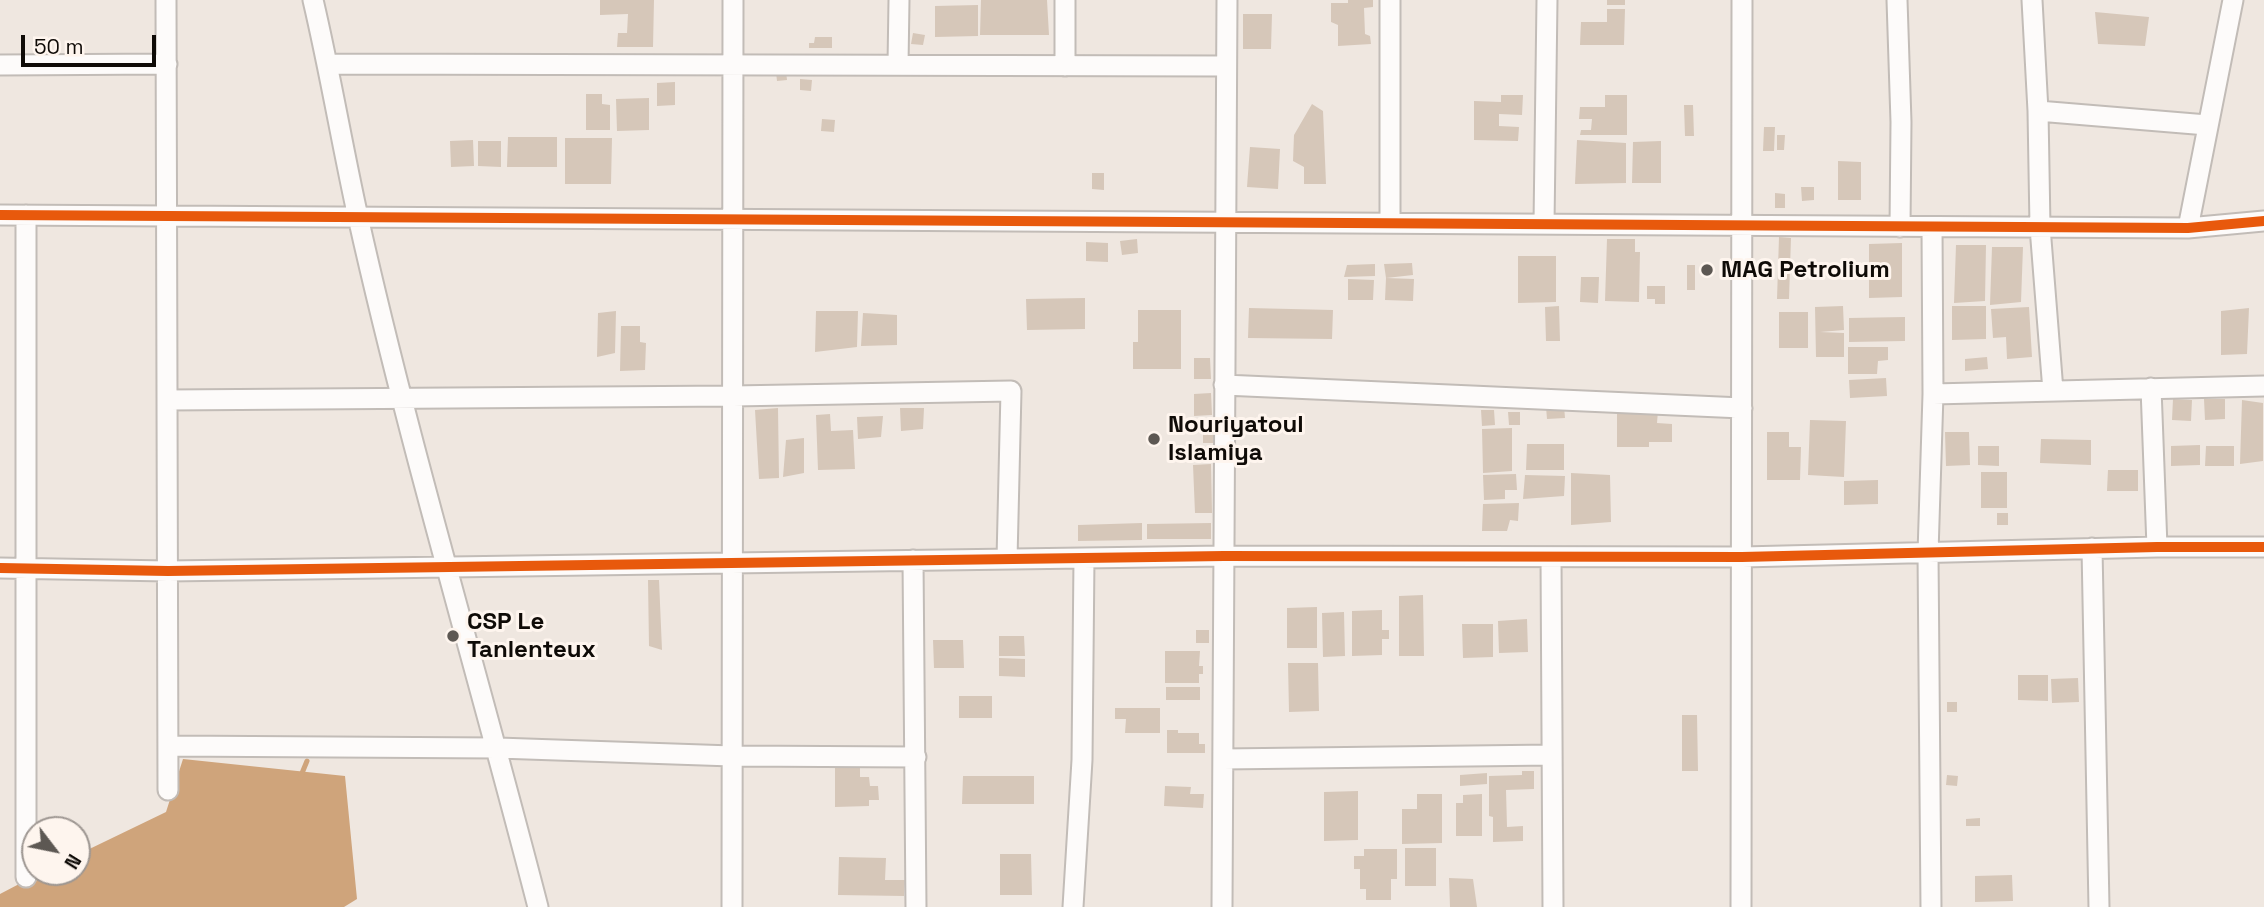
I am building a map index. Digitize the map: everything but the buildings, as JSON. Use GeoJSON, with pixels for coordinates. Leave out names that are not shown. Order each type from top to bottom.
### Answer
{"type":"FeatureCollection","features":[{"type":"Feature","properties":{"kind":"street"},"geometry":{"type":"LineString","coordinates":[[166,0],[168,790]]}},
{"type":"Feature","properties":{"kind":"street"},"geometry":{"type":"LineString","coordinates":[[313,0],[358,217],[403,398],[538,907]]}},
{"type":"Feature","properties":{"kind":"street"},"geometry":{"type":"LineString","coordinates":[[732,907],[733,0]]}},
{"type":"Feature","properties":{"kind":"street"},"geometry":{"type":"LineString","coordinates":[[898,65],[899,0]]}},
{"type":"Feature","properties":{"kind":"street"},"geometry":{"type":"LineString","coordinates":[[1065,0],[1066,66]]}},
{"type":"Feature","properties":{"kind":"street"},"geometry":{"type":"LineString","coordinates":[[1222,907],[1227,0]]}},
{"type":"Feature","properties":{"kind":"street"},"geometry":{"type":"LineString","coordinates":[[1390,0],[1390,223]]}},
{"type":"Feature","properties":{"kind":"street"},"geometry":{"type":"LineString","coordinates":[[1544,224],[1547,0]]}},
{"type":"Feature","properties":{"kind":"street"},"geometry":{"type":"LineString","coordinates":[[1741,907],[1742,0]]}},
{"type":"Feature","properties":{"kind":"street"},"geometry":{"type":"LineString","coordinates":[[1897,0],[1901,122],[1900,227]]}},
{"type":"Feature","properties":{"kind":"street"},"geometry":{"type":"LineString","coordinates":[[2032,0],[2040,227],[2053,391]]}},
{"type":"Feature","properties":{"kind":"street"},"geometry":{"type":"LineString","coordinates":[[2188,228],[2233,0]]}},
{"type":"Feature","properties":{"kind":"street"},"geometry":{"type":"LineString","coordinates":[[0,65],[167,64]]}},
{"type":"Feature","properties":{"kind":"street"},"geometry":{"type":"LineString","coordinates":[[328,64],[1226,66]]}},
{"type":"Feature","properties":{"kind":"street"},"geometry":{"type":"LineString","coordinates":[[2038,111],[2207,125]]}},
{"type":"Feature","properties":{"kind":"street"},"geometry":{"type":"LineString","coordinates":[[0,215],[2188,228],[2264,221]]}},
{"type":"Feature","properties":{"kind":"street"},"geometry":{"type":"LineString","coordinates":[[26,215],[26,816]]}},
{"type":"Feature","properties":{"kind":"street"},"geometry":{"type":"LineString","coordinates":[[1931,907],[1928,553],[1933,394],[1932,227]]}},
{"type":"Feature","properties":{"kind":"street"},"geometry":{"type":"LineString","coordinates":[[1224,386],[1742,408]]}},
{"type":"Feature","properties":{"kind":"street"},"geometry":{"type":"LineString","coordinates":[[1933,394],[2264,386]]}},
{"type":"Feature","properties":{"kind":"street"},"geometry":{"type":"LineString","coordinates":[[2151,388],[2157,547]]}},
{"type":"Feature","properties":{"kind":"street"},"geometry":{"type":"LineString","coordinates":[[168,400],[1011,391],[1007,559]]}},
{"type":"Feature","properties":{"kind":"street"},"geometry":{"type":"LineString","coordinates":[[0,568],[168,570],[1224,556],[1742,557],[2092,548],[2264,547]]}},
{"type":"Feature","properties":{"kind":"street"},"geometry":{"type":"LineString","coordinates":[[2092,548],[2099,907]]}},
{"type":"Feature","properties":{"kind":"street"},"geometry":{"type":"LineString","coordinates":[[1552,557],[1553,907]]}},
{"type":"Feature","properties":{"kind":"street"},"geometry":{"type":"LineString","coordinates":[[1073,907],[1082,760],[1084,558]]}},
{"type":"Feature","properties":{"kind":"street"},"geometry":{"type":"LineString","coordinates":[[913,560],[916,907]]}},
{"type":"Feature","properties":{"kind":"street"},"geometry":{"type":"LineString","coordinates":[[169,746],[498,748],[916,757]]}},
{"type":"Feature","properties":{"kind":"street"},"geometry":{"type":"LineString","coordinates":[[1223,759],[1552,755]]}},
{"type":"Feature","properties":{"kind":"shaded area"},"geometry":{"type":"Polygon","coordinates":[[[183,759],[345,776],[357,899],[344,907],[0,907],[0,894],[21,883],[21,886],[91,886],[91,848],[166,812],[183,759]]]}},
{"type":"Feature","properties":{"kind":"waterway"},"geometry":{"type":"LineString","coordinates":[[300,778],[307,761]]}},
{"type":"Feature","properties":{"kind":"cycle path"},"geometry":{"type":"LineString","coordinates":[[0,215],[2188,228],[2264,221]]}},
{"type":"Feature","properties":{"kind":"cycle path"},"geometry":{"type":"LineString","coordinates":[[0,568],[168,571],[1224,556],[1742,557],[2264,547]]}},
{"type":"Feature","properties":{"kind":"place","name":"MAG Petrolium"},"geometry":{"type":"Point","coordinates":[1707,270]}},
{"type":"Feature","properties":{"kind":"place","name":"Nouriyatoul Islamiya"},"geometry":{"type":"Point","coordinates":[1154,439]}},
{"type":"Feature","properties":{"kind":"place","name":"CSP Le Tanlenteux"},"geometry":{"type":"Point","coordinates":[453,636]}}]}
